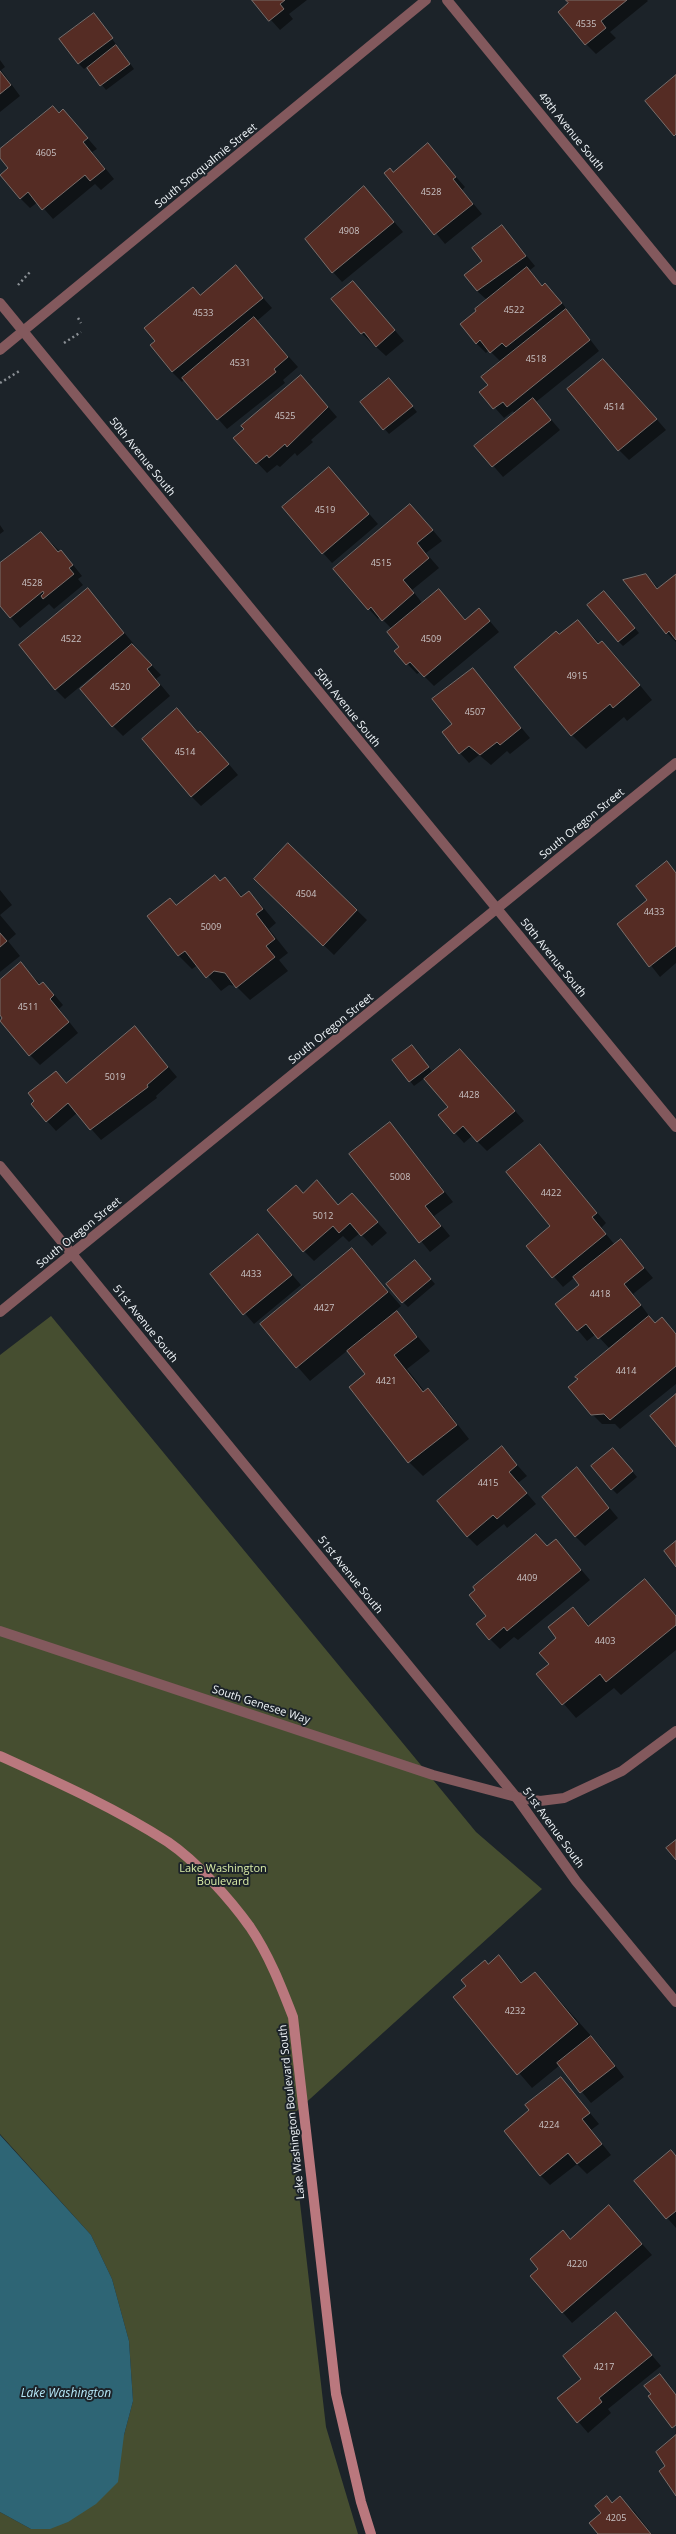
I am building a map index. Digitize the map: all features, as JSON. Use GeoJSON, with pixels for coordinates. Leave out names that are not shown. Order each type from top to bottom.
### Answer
{"type":"FeatureCollection","features":[{"type":"Feature","properties":{"kind":"main road","name":"Lake Washington Boulevard South"},"geometry":{"type":"LineString","coordinates":[[0,1756],[106,1807],[169,1843],[215,1884],[250,1927],[276,1973],[293,2017],[336,2394],[361,2502],[371,2534]]}},
{"type":"Feature","properties":{"kind":"street","name":"South Snoqualmie Street"},"geometry":{"type":"LineString","coordinates":[[0,350],[426,0]]}},
{"type":"Feature","properties":{"kind":"street","name":"49th Avenue South"},"geometry":{"type":"LineString","coordinates":[[447,0],[676,280]]}},
{"type":"Feature","properties":{"kind":"street","name":"50th Avenue South"},"geometry":{"type":"LineString","coordinates":[[0,303],[676,1127]]}},
{"type":"Feature","properties":{"kind":"street","name":"South Oregon Street"},"geometry":{"type":"LineString","coordinates":[[0,1312],[676,763]]}},
{"type":"Feature","properties":{"kind":"street","name":"51st Avenue South"},"geometry":{"type":"LineString","coordinates":[[0,1166],[516,1797],[576,1881],[676,2002]]}},
{"type":"Feature","properties":{"kind":"street","name":"South Genesee Way"},"geometry":{"type":"LineString","coordinates":[[0,1631],[433,1775],[516,1797],[540,1801],[564,1798],[622,1771],[676,1731]]}},
{"type":"Feature","properties":{"kind":"green space","name":"Lake Washington Boulevard"},"geometry":{"type":"Polygon","coordinates":[[[51,1316],[476,1832],[542,1889],[290,2117],[326,2427],[358,2534],[0,2534],[0,2512],[31,2529],[124,2435],[133,2401],[129,2341],[112,2279],[91,2235],[0,2134],[0,1355],[51,1316]]]}},
{"type":"Feature","properties":{"kind":"water","name":"Lake Washington"},"geometry":{"type":"Polygon","coordinates":[[[0,2135],[91,2235],[112,2279],[129,2341],[133,2401],[124,2435],[118,2482],[96,2504],[68,2522],[50,2529],[31,2529],[0,2512],[0,2135]]]}},
{"type":"Feature","properties":{"kind":"building"},"geometry":{"type":"Polygon","coordinates":[[[252,0],[285,0],[280,4],[284,9],[269,21],[252,0]]]}},
{"type":"Feature","properties":{"kind":"building"},"geometry":{"type":"Polygon","coordinates":[[[566,0],[627,0],[601,21],[606,28],[585,45],[558,12],[568,3],[566,0]]]}},
{"type":"Feature","properties":{"kind":"building"},"geometry":{"type":"Polygon","coordinates":[[[94,13],[113,38],[78,64],[59,39],[94,13]]]}},
{"type":"Feature","properties":{"kind":"building"},"geometry":{"type":"Polygon","coordinates":[[[116,45],[130,64],[100,86],[87,68],[116,45]]]}},
{"type":"Feature","properties":{"kind":"building"},"geometry":{"type":"Polygon","coordinates":[[[0,71],[11,85],[0,94],[0,71]]]}},
{"type":"Feature","properties":{"kind":"building"},"geometry":{"type":"Polygon","coordinates":[[[676,75],[676,134],[674,136],[645,101],[676,75]]]}},
{"type":"Feature","properties":{"kind":"building"},"geometry":{"type":"Polygon","coordinates":[[[53,106],[59,113],[63,109],[88,138],[83,142],[105,169],[90,181],[85,175],[42,210],[28,192],[20,199],[0,175],[8,168],[0,158],[0,149],[53,106]]]}},
{"type":"Feature","properties":{"kind":"building"},"geometry":{"type":"Polygon","coordinates":[[[428,143],[456,177],[453,179],[473,204],[434,235],[384,173],[390,168],[393,172],[428,143]]]}},
{"type":"Feature","properties":{"kind":"building"},"geometry":{"type":"Polygon","coordinates":[[[364,186],[394,222],[332,273],[305,239],[364,186]]]}},
{"type":"Feature","properties":{"kind":"building"},"geometry":{"type":"Polygon","coordinates":[[[502,225],[526,256],[477,291],[464,275],[482,261],[472,248],[502,225]]]}},
{"type":"Feature","properties":{"kind":"building"},"geometry":{"type":"Polygon","coordinates":[[[236,265],[263,298],[172,372],[150,345],[155,341],[144,328],[193,287],[200,295],[236,265]]]}},
{"type":"Feature","properties":{"kind":"building"},"geometry":{"type":"Polygon","coordinates":[[[527,267],[542,286],[545,283],[562,303],[506,347],[502,343],[490,353],[480,340],[476,344],[460,324],[476,311],[475,309],[527,267]]]}},
{"type":"Feature","properties":{"kind":"building"},"geometry":{"type":"Polygon","coordinates":[[[353,281],[395,330],[376,347],[364,332],[361,334],[331,299],[353,281]]]}},
{"type":"Feature","properties":{"kind":"building"},"geometry":{"type":"Polygon","coordinates":[[[566,309],[590,340],[507,407],[503,402],[493,409],[479,392],[488,385],[481,377],[566,309]]]}},
{"type":"Feature","properties":{"kind":"building"},"geometry":{"type":"Polygon","coordinates":[[[254,317],[288,357],[274,369],[276,372],[217,420],[182,378],[254,317]]]}},
{"type":"Feature","properties":{"kind":"building"},"geometry":{"type":"Polygon","coordinates":[[[603,359],[657,419],[618,451],[567,389],[603,359]]]}},
{"type":"Feature","properties":{"kind":"building"},"geometry":{"type":"Polygon","coordinates":[[[301,375],[328,407],[287,447],[285,444],[269,458],[267,455],[256,464],[233,438],[244,429],[241,426],[301,375]]]}},
{"type":"Feature","properties":{"kind":"building"},"geometry":{"type":"Polygon","coordinates":[[[389,378],[413,406],[383,430],[360,402],[389,378]]]}},
{"type":"Feature","properties":{"kind":"building"},"geometry":{"type":"Polygon","coordinates":[[[533,398],[551,420],[492,467],[474,446],[533,398]]]}},
{"type":"Feature","properties":{"kind":"building"},"geometry":{"type":"Polygon","coordinates":[[[329,467],[369,514],[322,554],[282,507],[329,467]]]}},
{"type":"Feature","properties":{"kind":"building"},"geometry":{"type":"Polygon","coordinates":[[[410,504],[433,530],[417,543],[429,558],[403,580],[414,593],[382,621],[371,607],[368,610],[333,569],[410,504]]]}},
{"type":"Feature","properties":{"kind":"building"},"geometry":{"type":"Polygon","coordinates":[[[41,532],[58,552],[61,550],[73,565],[69,568],[74,574],[43,599],[41,596],[44,593],[43,591],[10,618],[0,606],[0,563],[41,532]]]}},
{"type":"Feature","properties":{"kind":"building"},"geometry":{"type":"Polygon","coordinates":[[[646,574],[657,589],[676,574],[676,640],[669,631],[666,634],[623,580],[646,574]]]}},
{"type":"Feature","properties":{"kind":"building"},"geometry":{"type":"Polygon","coordinates":[[[88,588],[124,633],[55,690],[19,645],[88,588]]]}},
{"type":"Feature","properties":{"kind":"building"},"geometry":{"type":"Polygon","coordinates":[[[439,589],[465,620],[479,608],[490,621],[424,677],[410,662],[406,665],[394,651],[399,647],[387,632],[439,589]]]}},
{"type":"Feature","properties":{"kind":"building"},"geometry":{"type":"Polygon","coordinates":[[[604,591],[635,628],[618,642],[587,605],[604,591]]]}},
{"type":"Feature","properties":{"kind":"building"},"geometry":{"type":"Polygon","coordinates":[[[578,620],[598,644],[602,641],[640,685],[613,708],[610,704],[571,736],[514,667],[556,631],[559,634],[578,620]]]}},
{"type":"Feature","properties":{"kind":"building"},"geometry":{"type":"Polygon","coordinates":[[[132,644],[152,665],[147,669],[160,685],[112,727],[80,689],[132,644]]]}},
{"type":"Feature","properties":{"kind":"building"},"geometry":{"type":"Polygon","coordinates":[[[473,668],[521,728],[500,745],[497,742],[480,755],[469,746],[459,754],[442,732],[452,724],[432,699],[473,668]]]}},
{"type":"Feature","properties":{"kind":"building"},"geometry":{"type":"Polygon","coordinates":[[[177,708],[198,733],[200,731],[229,764],[191,797],[142,739],[177,708]]]}},
{"type":"Feature","properties":{"kind":"building"},"geometry":{"type":"Polygon","coordinates":[[[288,843],[357,910],[323,946],[254,879],[288,843]]]}},
{"type":"Feature","properties":{"kind":"building"},"geometry":{"type":"Polygon","coordinates":[[[667,861],[676,873],[676,946],[649,967],[617,924],[647,900],[636,886],[667,861]]]}},
{"type":"Feature","properties":{"kind":"building"},"geometry":{"type":"Polygon","coordinates":[[[215,875],[220,881],[225,877],[241,897],[249,891],[263,909],[256,914],[275,939],[266,946],[275,957],[236,988],[225,973],[214,971],[206,978],[185,951],[178,956],[147,916],[170,898],[176,905],[215,875]]]}},
{"type":"Feature","properties":{"kind":"building"},"geometry":{"type":"Polygon","coordinates":[[[0,933],[7,941],[0,947],[0,933]]]}},
{"type":"Feature","properties":{"kind":"building"},"geometry":{"type":"Polygon","coordinates":[[[21,962],[39,985],[43,982],[54,995],[50,999],[69,1022],[29,1056],[0,1021],[2,1018],[0,1015],[0,980],[21,962]]]}},
{"type":"Feature","properties":{"kind":"building"},"geometry":{"type":"Polygon","coordinates":[[[135,1026],[168,1067],[147,1085],[148,1087],[90,1130],[68,1103],[46,1122],[31,1104],[34,1101],[28,1093],[56,1071],[66,1083],[135,1026]]]}},
{"type":"Feature","properties":{"kind":"building"},"geometry":{"type":"Polygon","coordinates":[[[412,1045],[429,1067],[409,1082],[392,1060],[412,1045]]]}},
{"type":"Feature","properties":{"kind":"building"},"geometry":{"type":"Polygon","coordinates":[[[460,1049],[515,1111],[477,1142],[463,1126],[454,1134],[438,1115],[448,1107],[424,1079],[460,1049]]]}},
{"type":"Feature","properties":{"kind":"building"},"geometry":{"type":"Polygon","coordinates":[[[390,1122],[444,1192],[425,1206],[441,1226],[419,1243],[349,1154],[390,1122]]]}},
{"type":"Feature","properties":{"kind":"building"},"geometry":{"type":"Polygon","coordinates":[[[540,1144],[597,1213],[592,1217],[606,1234],[552,1278],[526,1246],[550,1226],[506,1172],[540,1144]]]}},
{"type":"Feature","properties":{"kind":"building"},"geometry":{"type":"Polygon","coordinates":[[[317,1180],[338,1205],[352,1193],[378,1222],[361,1236],[350,1223],[339,1233],[333,1226],[303,1252],[267,1210],[296,1185],[303,1193],[317,1180]]]}},
{"type":"Feature","properties":{"kind":"building"},"geometry":{"type":"Polygon","coordinates":[[[258,1234],[292,1275],[243,1315],[210,1274],[258,1234]]]}},
{"type":"Feature","properties":{"kind":"building"},"geometry":{"type":"Polygon","coordinates":[[[621,1239],[644,1268],[624,1284],[641,1305],[598,1339],[586,1324],[577,1331],[555,1304],[579,1285],[573,1277],[621,1239]]]}},
{"type":"Feature","properties":{"kind":"building"},"geometry":{"type":"Polygon","coordinates":[[[352,1248],[388,1292],[296,1368],[260,1324],[352,1248]]]}},
{"type":"Feature","properties":{"kind":"building"},"geometry":{"type":"Polygon","coordinates":[[[415,1260],[431,1279],[402,1303],[386,1284],[415,1260]]]}},
{"type":"Feature","properties":{"kind":"building"},"geometry":{"type":"Polygon","coordinates":[[[397,1311],[417,1337],[394,1355],[423,1392],[428,1388],[457,1425],[408,1463],[349,1387],[365,1374],[347,1351],[397,1311]]]}},
{"type":"Feature","properties":{"kind":"building"},"geometry":{"type":"Polygon","coordinates":[[[649,1316],[655,1323],[662,1317],[676,1334],[676,1366],[610,1420],[604,1414],[591,1415],[568,1387],[578,1379],[575,1377],[649,1316]]]}},
{"type":"Feature","properties":{"kind":"building"},"geometry":{"type":"Polygon","coordinates":[[[676,1394],[676,1447],[650,1416],[676,1394]]]}},
{"type":"Feature","properties":{"kind":"building"},"geometry":{"type":"Polygon","coordinates":[[[502,1446],[517,1465],[509,1472],[527,1493],[497,1519],[493,1515],[467,1537],[437,1501],[502,1446]]]}},
{"type":"Feature","properties":{"kind":"building"},"geometry":{"type":"Polygon","coordinates":[[[613,1448],[633,1471],[611,1490],[591,1466],[613,1448]]]}},
{"type":"Feature","properties":{"kind":"building"},"geometry":{"type":"Polygon","coordinates":[[[577,1467],[609,1508],[575,1537],[542,1497],[577,1467]]]}},
{"type":"Feature","properties":{"kind":"building"},"geometry":{"type":"Polygon","coordinates":[[[536,1534],[547,1546],[556,1539],[581,1570],[507,1631],[504,1627],[489,1640],[476,1624],[486,1616],[469,1595],[475,1590],[473,1587],[536,1534]]]}},
{"type":"Feature","properties":{"kind":"building"},"geometry":{"type":"Polygon","coordinates":[[[676,1541],[676,1567],[664,1551],[676,1541]]]}},
{"type":"Feature","properties":{"kind":"building"},"geometry":{"type":"Polygon","coordinates":[[[645,1579],[676,1616],[676,1625],[606,1682],[600,1674],[562,1705],[536,1674],[549,1664],[539,1653],[556,1638],[548,1627],[573,1607],[588,1626],[645,1579]]]}},
{"type":"Feature","properties":{"kind":"building"},"geometry":{"type":"Polygon","coordinates":[[[676,1840],[676,1860],[666,1848],[676,1840]]]}},
{"type":"Feature","properties":{"kind":"building"},"geometry":{"type":"Polygon","coordinates":[[[499,1955],[521,1983],[535,1972],[578,2024],[517,2075],[453,1997],[466,1986],[461,1980],[485,1960],[488,1964],[499,1955]]]}},
{"type":"Feature","properties":{"kind":"building"},"geometry":{"type":"Polygon","coordinates":[[[591,2036],[615,2066],[580,2093],[557,2063],[591,2036]]]}},
{"type":"Feature","properties":{"kind":"building"},"geometry":{"type":"Polygon","coordinates":[[[561,2077],[590,2113],[582,2119],[602,2144],[577,2164],[568,2153],[540,2176],[504,2131],[529,2110],[525,2105],[561,2077]]]}},
{"type":"Feature","properties":{"kind":"building"},"geometry":{"type":"Polygon","coordinates":[[[671,2150],[676,2156],[676,2211],[666,2219],[634,2181],[671,2150]]]}},
{"type":"Feature","properties":{"kind":"building"},"geometry":{"type":"Polygon","coordinates":[[[609,2205],[642,2244],[562,2313],[530,2276],[538,2269],[530,2259],[563,2230],[570,2239],[609,2205]]]}},
{"type":"Feature","properties":{"kind":"building"},"geometry":{"type":"Polygon","coordinates":[[[616,2312],[652,2355],[599,2398],[602,2402],[577,2423],[557,2398],[581,2379],[563,2356],[616,2312]]]}},
{"type":"Feature","properties":{"kind":"building"},"geometry":{"type":"Polygon","coordinates":[[[660,2374],[676,2395],[676,2425],[672,2428],[648,2396],[651,2394],[644,2386],[660,2374]]]}},
{"type":"Feature","properties":{"kind":"building"},"geometry":{"type":"Polygon","coordinates":[[[676,2435],[676,2496],[659,2471],[665,2466],[656,2452],[676,2435]]]}},
{"type":"Feature","properties":{"kind":"building"},"geometry":{"type":"Polygon","coordinates":[[[607,2496],[612,2503],[620,2496],[651,2534],[598,2534],[589,2523],[601,2513],[595,2506],[607,2496]]]}}]}
